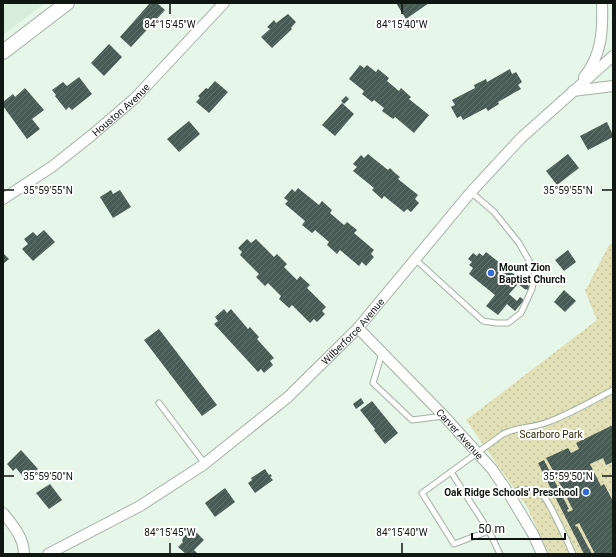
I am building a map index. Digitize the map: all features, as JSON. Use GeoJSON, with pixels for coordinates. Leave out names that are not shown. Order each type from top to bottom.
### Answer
{"type":"FeatureCollection","features":[{"type":"Feature","properties":{"kind":"street"},"geometry":{"type":"LineString","coordinates":[[3,52],[67,3]]}},
{"type":"Feature","properties":{"kind":"street","name":"Houston Avenue"},"geometry":{"type":"LineString","coordinates":[[3,199],[53,166],[92,136],[135,98],[224,3]]}},
{"type":"Feature","properties":{"kind":"street"},"geometry":{"type":"LineString","coordinates":[[573,91],[587,73],[596,56],[602,35],[602,3]]}},
{"type":"Feature","properties":{"kind":"street","name":"Wilberforce Avenue"},"geometry":{"type":"LineString","coordinates":[[48,554],[140,506],[205,464],[288,397],[358,328],[470,192],[521,138],[613,56]]}},
{"type":"Feature","properties":{"kind":"street"},"geometry":{"type":"LineString","coordinates":[[573,91],[613,86]]}},
{"type":"Feature","properties":{"kind":"street","name":"Carver Avenue"},"geometry":{"type":"LineString","coordinates":[[358,328],[444,416],[492,469],[533,534],[542,554]]}},
{"type":"Feature","properties":{"kind":"street"},"geometry":{"type":"LineString","coordinates":[[3,513],[16,530],[24,548],[24,554]]}},
{"type":"Feature","properties":{"kind":"lane"},"geometry":{"type":"LineString","coordinates":[[415,259],[483,321],[508,323],[521,313],[532,289],[535,271],[519,242],[494,212],[470,192]]}},
{"type":"Feature","properties":{"kind":"lane"},"geometry":{"type":"LineString","coordinates":[[382,352],[373,383],[412,420],[444,416]]}},
{"type":"Feature","properties":{"kind":"lane"},"geometry":{"type":"LineString","coordinates":[[489,531],[454,544],[422,493],[512,429],[537,426],[549,422],[613,390]]}},
{"type":"Feature","properties":{"kind":"lane"},"geometry":{"type":"LineString","coordinates":[[159,404],[205,464]]}},
{"type":"Feature","properties":{"kind":"lane"},"geometry":{"type":"LineString","coordinates":[[451,472],[489,531],[500,554]]}},
{"type":"Feature","properties":{"kind":"lane"},"geometry":{"type":"LineString","coordinates":[[509,494],[515,491],[530,489],[538,492],[544,497],[573,554]]}},
{"type":"Feature","properties":{"kind":"shaded area"},"geometry":{"type":"Polygon","coordinates":[[[3,3],[45,3],[3,35],[3,3]]]}},
{"type":"Feature","properties":{"kind":"green space","name":"Scarboro Park"},"geometry":{"type":"Polygon","coordinates":[[[613,243],[613,554],[549,554],[527,507],[466,420],[597,320],[585,291],[609,245],[613,243]]]}},
{"type":"Feature","properties":{"kind":"building"},"geometry":{"type":"Polygon","coordinates":[[[150,3],[157,3],[165,10],[131,47],[120,37],[150,3]]]}},
{"type":"Feature","properties":{"kind":"building"},"geometry":{"type":"Polygon","coordinates":[[[396,3],[429,3],[406,19],[396,3]]]}},
{"type":"Feature","properties":{"kind":"building"},"geometry":{"type":"Polygon","coordinates":[[[288,14],[296,22],[291,28],[292,29],[272,48],[261,37],[270,29],[267,27],[274,20],[276,23],[288,14]]]}},
{"type":"Feature","properties":{"kind":"building"},"geometry":{"type":"Polygon","coordinates":[[[109,44],[122,57],[104,76],[91,63],[109,44]]]}},
{"type":"Feature","properties":{"kind":"building"},"geometry":{"type":"Polygon","coordinates":[[[360,65],[364,68],[367,65],[376,72],[378,69],[389,78],[387,81],[399,91],[401,88],[411,97],[409,99],[429,115],[414,133],[395,117],[393,119],[382,111],[384,108],[374,100],[372,102],[362,94],[364,91],[349,79],[360,65]]]}},
{"type":"Feature","properties":{"kind":"building"},"geometry":{"type":"Polygon","coordinates":[[[510,69],[512,74],[516,72],[522,82],[518,85],[521,89],[498,102],[499,104],[488,111],[486,108],[463,120],[461,116],[457,118],[451,107],[455,105],[452,100],[475,88],[474,85],[486,79],[487,82],[510,69]]]}},
{"type":"Feature","properties":{"kind":"building"},"geometry":{"type":"Polygon","coordinates":[[[79,77],[92,94],[72,110],[69,107],[66,110],[52,90],[63,82],[67,86],[79,77]]]}},
{"type":"Feature","properties":{"kind":"building"},"geometry":{"type":"Polygon","coordinates":[[[215,81],[228,92],[209,113],[196,102],[200,98],[198,96],[206,88],[208,89],[215,81]]]}},
{"type":"Feature","properties":{"kind":"building"},"geometry":{"type":"Polygon","coordinates":[[[25,88],[44,110],[32,119],[40,129],[27,139],[3,106],[3,102],[13,94],[15,97],[25,88]]]}},
{"type":"Feature","properties":{"kind":"building"},"geometry":{"type":"Polygon","coordinates":[[[346,96],[349,99],[344,104],[341,101],[346,96]]]}},
{"type":"Feature","properties":{"kind":"building"},"geometry":{"type":"Polygon","coordinates":[[[342,103],[354,114],[335,136],[322,125],[342,103]]]}},
{"type":"Feature","properties":{"kind":"building"},"geometry":{"type":"Polygon","coordinates":[[[189,121],[200,134],[179,152],[167,139],[189,121]]]}},
{"type":"Feature","properties":{"kind":"building"},"geometry":{"type":"Polygon","coordinates":[[[607,122],[613,137],[588,150],[580,136],[607,122]]]}},
{"type":"Feature","properties":{"kind":"building"},"geometry":{"type":"Polygon","coordinates":[[[368,154],[388,170],[390,168],[400,177],[398,179],[418,195],[415,199],[419,203],[411,212],[407,209],[404,212],[384,196],[382,199],[372,190],[374,188],[353,171],[357,167],[353,164],[361,155],[364,158],[368,154]]]}},
{"type":"Feature","properties":{"kind":"building"},"geometry":{"type":"Polygon","coordinates":[[[568,154],[579,168],[557,185],[546,171],[568,154]]]}},
{"type":"Feature","properties":{"kind":"building"},"geometry":{"type":"Polygon","coordinates":[[[298,188],[319,205],[322,201],[332,210],[330,213],[344,225],[347,222],[357,230],[354,233],[374,250],[371,254],[374,257],[366,266],[362,262],[359,266],[340,250],[337,254],[327,245],[329,242],[315,230],[312,233],[302,225],[305,221],[285,204],[288,201],[284,198],[292,189],[295,192],[298,188]]]}},
{"type":"Feature","properties":{"kind":"building"},"geometry":{"type":"Polygon","coordinates":[[[111,190],[113,194],[120,190],[131,207],[113,218],[100,197],[111,190]]]}},
{"type":"Feature","properties":{"kind":"building"},"geometry":{"type":"Polygon","coordinates":[[[44,230],[55,242],[33,261],[22,249],[28,244],[24,239],[33,232],[37,236],[44,230]]]}},
{"type":"Feature","properties":{"kind":"building"},"geometry":{"type":"Polygon","coordinates":[[[247,239],[251,243],[256,239],[274,257],[277,254],[287,264],[284,267],[297,280],[300,276],[310,285],[307,288],[326,307],[322,311],[325,314],[317,322],[314,319],[310,323],[292,305],[289,308],[279,299],[281,296],[268,283],[265,286],[256,277],[259,274],[240,255],[242,252],[238,248],[247,239]]]}},
{"type":"Feature","properties":{"kind":"building"},"geometry":{"type":"Polygon","coordinates":[[[568,250],[576,262],[564,271],[555,260],[568,250]]]}},
{"type":"Feature","properties":{"kind":"building"},"geometry":{"type":"Polygon","coordinates":[[[486,252],[530,287],[526,290],[518,284],[509,294],[517,301],[520,297],[524,300],[515,311],[507,304],[498,315],[486,306],[495,295],[469,274],[473,268],[469,265],[472,262],[468,259],[473,253],[477,256],[479,253],[483,256],[486,252]]]}},
{"type":"Feature","properties":{"kind":"building"},"geometry":{"type":"Polygon","coordinates":[[[3,253],[9,259],[3,264],[3,253]]]}},
{"type":"Feature","properties":{"kind":"building"},"geometry":{"type":"Polygon","coordinates":[[[564,290],[576,301],[565,312],[554,302],[564,290]]]}},
{"type":"Feature","properties":{"kind":"building"},"geometry":{"type":"Polygon","coordinates":[[[224,309],[227,313],[231,309],[248,329],[250,327],[259,337],[257,339],[274,358],[270,361],[273,365],[264,373],[261,369],[258,372],[214,324],[218,321],[215,317],[224,309]]]}},
{"type":"Feature","properties":{"kind":"building"},"geometry":{"type":"Polygon","coordinates":[[[159,329],[217,405],[202,416],[144,340],[159,329]]]}},
{"type":"Feature","properties":{"kind":"building"},"geometry":{"type":"Polygon","coordinates":[[[361,398],[364,403],[356,409],[353,404],[361,398]]]}},
{"type":"Feature","properties":{"kind":"building"},"geometry":{"type":"Polygon","coordinates":[[[372,401],[398,433],[385,444],[360,410],[372,401]]]}},
{"type":"Feature","properties":{"kind":"building","name":"Oak Ridge Schools' Preschool"},"geometry":{"type":"Polygon","coordinates":[[[613,425],[613,462],[606,465],[603,458],[590,464],[601,486],[604,484],[613,501],[613,554],[595,554],[579,523],[575,525],[576,527],[577,526],[592,554],[584,554],[538,463],[544,460],[552,476],[555,474],[546,458],[568,448],[571,453],[579,449],[576,443],[613,425]],[[557,478],[554,480],[569,509],[567,510],[568,512],[573,510],[557,478]]]}},
{"type":"Feature","properties":{"kind":"building"},"geometry":{"type":"Polygon","coordinates":[[[21,450],[38,469],[26,480],[16,468],[13,471],[7,464],[21,450]]]}},
{"type":"Feature","properties":{"kind":"building"},"geometry":{"type":"Polygon","coordinates":[[[265,469],[269,475],[270,474],[272,476],[270,477],[273,480],[255,493],[248,483],[252,480],[251,478],[265,469]]]}},
{"type":"Feature","properties":{"kind":"building"},"geometry":{"type":"Polygon","coordinates":[[[50,484],[62,500],[49,509],[36,493],[50,484]]]}},
{"type":"Feature","properties":{"kind":"building"},"geometry":{"type":"Polygon","coordinates":[[[225,488],[235,502],[215,517],[205,503],[225,488]]]}},
{"type":"Feature","properties":{"kind":"building"},"geometry":{"type":"Polygon","coordinates":[[[192,528],[204,540],[194,550],[197,553],[196,554],[186,554],[178,547],[183,542],[183,538],[192,528]]]}},
{"type":"Feature","properties":{"kind":"place","name":"Mount Zion Baptist Church"},"geometry":{"type":"Point","coordinates":[491,273]}},
{"type":"Feature","properties":{"kind":"place","name":"Oak Ridge Schools' Preschool"},"geometry":{"type":"Point","coordinates":[586,492]}}]}
